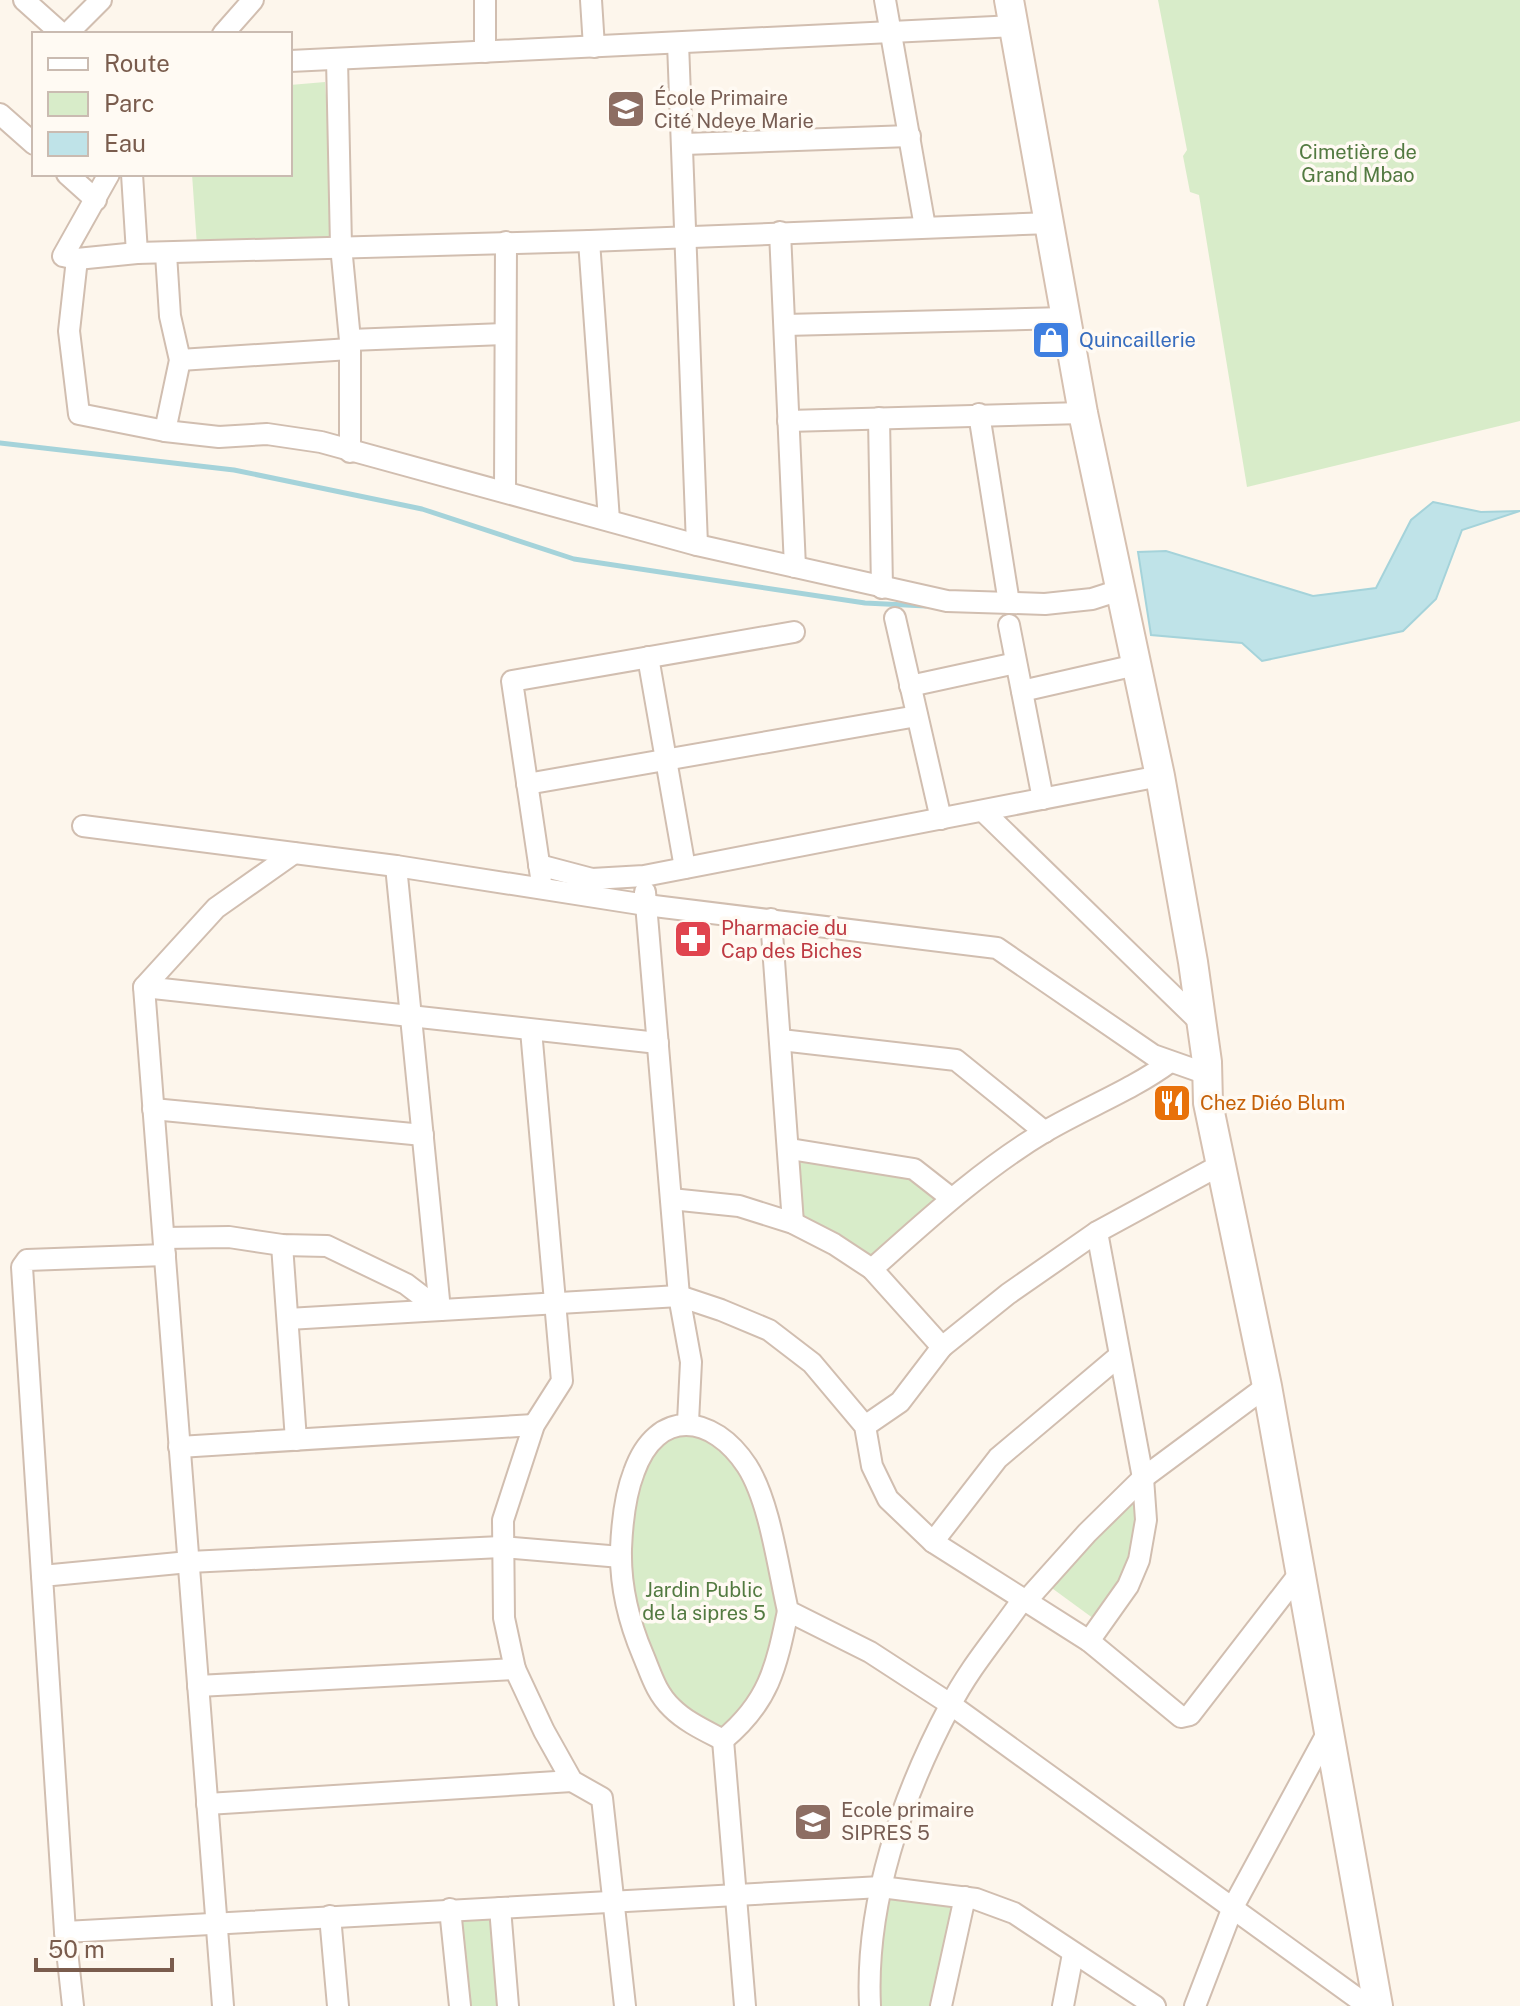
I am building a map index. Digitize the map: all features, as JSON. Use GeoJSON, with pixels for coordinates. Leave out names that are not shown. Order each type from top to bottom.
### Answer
{"type":"FeatureCollection","features":[{"type":"Feature","properties":{"kind":"street"},"geometry":{"type":"LineString","coordinates":[[24,0],[63,32]]}},
{"type":"Feature","properties":{"kind":"street"},"geometry":{"type":"LineString","coordinates":[[67,32],[101,0]]}},
{"type":"Feature","properties":{"kind":"street"},"geometry":{"type":"LineString","coordinates":[[485,0],[485,52]]}},
{"type":"Feature","properties":{"kind":"street"},"geometry":{"type":"LineString","coordinates":[[591,0],[594,47]]}},
{"type":"Feature","properties":{"kind":"street"},"geometry":{"type":"LineString","coordinates":[[885,0],[925,227]]}},
{"type":"Feature","properties":{"kind":"street"},"geometry":{"type":"LineString","coordinates":[[224,32],[244,3]]}},
{"type":"Feature","properties":{"kind":"street"},"geometry":{"type":"LineString","coordinates":[[292,61],[892,32],[1012,13],[1083,413],[1160,776],[1201,1023],[1208,1103],[1267,1386],[1378,2006]]}},
{"type":"Feature","properties":{"kind":"street"},"geometry":{"type":"LineString","coordinates":[[678,43],[697,545]]}},
{"type":"Feature","properties":{"kind":"street"},"geometry":{"type":"LineString","coordinates":[[337,59],[341,246],[350,345],[350,452]]}},
{"type":"Feature","properties":{"kind":"street"},"geometry":{"type":"LineString","coordinates":[[0,114],[32,142]]}},
{"type":"Feature","properties":{"kind":"street"},"geometry":{"type":"LineString","coordinates":[[684,144],[910,136]]}},
{"type":"Feature","properties":{"kind":"street"},"geometry":{"type":"LineString","coordinates":[[69,176],[96,200]]}},
{"type":"Feature","properties":{"kind":"street"},"geometry":{"type":"LineString","coordinates":[[108,176],[63,256],[77,259],[137,253],[687,238],[1051,223]]}},
{"type":"Feature","properties":{"kind":"street"},"geometry":{"type":"LineString","coordinates":[[132,176],[137,253]]}},
{"type":"Feature","properties":{"kind":"street"},"geometry":{"type":"LineString","coordinates":[[780,232],[795,567]]}},
{"type":"Feature","properties":{"kind":"street"},"geometry":{"type":"LineString","coordinates":[[589,241],[609,520]]}},
{"type":"Feature","properties":{"kind":"street"},"geometry":{"type":"LineString","coordinates":[[505,491],[506,242]]}},
{"type":"Feature","properties":{"kind":"street"},"geometry":{"type":"LineString","coordinates":[[165,431],[180,360],[170,316],[166,254]]}},
{"type":"Feature","properties":{"kind":"street"},"geometry":{"type":"LineString","coordinates":[[77,259],[69,331],[76,409],[84,416],[219,437],[267,434],[321,442],[697,545],[947,601],[1009,603],[1092,599],[1120,590]]}},
{"type":"Feature","properties":{"kind":"street"},"geometry":{"type":"LineString","coordinates":[[785,325],[1065,318]]}},
{"type":"Feature","properties":{"kind":"street"},"geometry":{"type":"LineString","coordinates":[[180,360],[504,334]]}},
{"type":"Feature","properties":{"kind":"street"},"geometry":{"type":"LineString","coordinates":[[788,421],[1083,413]]}},
{"type":"Feature","properties":{"kind":"street"},"geometry":{"type":"LineString","coordinates":[[979,414],[1009,603]]}},
{"type":"Feature","properties":{"kind":"street"},"geometry":{"type":"LineString","coordinates":[[879,418],[882,588]]}},
{"type":"Feature","properties":{"kind":"street"},"geometry":{"type":"LineString","coordinates":[[895,618],[941,819]]}},
{"type":"Feature","properties":{"kind":"street"},"geometry":{"type":"LineString","coordinates":[[1009,625],[1043,799]]}},
{"type":"Feature","properties":{"kind":"street"},"geometry":{"type":"LineString","coordinates":[[543,889],[512,681],[794,632]]}},
{"type":"Feature","properties":{"kind":"street"},"geometry":{"type":"LineString","coordinates":[[648,657],[685,868]]}},
{"type":"Feature","properties":{"kind":"street"},"geometry":{"type":"LineString","coordinates":[[910,686],[1016,663]]}},
{"type":"Feature","properties":{"kind":"street"},"geometry":{"type":"LineString","coordinates":[[1022,691],[1136,665]]}},
{"type":"Feature","properties":{"kind":"street"},"geometry":{"type":"LineString","coordinates":[[527,784],[917,716]]}},
{"type":"Feature","properties":{"kind":"street"},"geometry":{"type":"LineString","coordinates":[[539,865],[592,879],[644,876],[1160,776]]}},
{"type":"Feature","properties":{"kind":"street"},"geometry":{"type":"LineString","coordinates":[[983,811],[1201,1023]]}},
{"type":"Feature","properties":{"kind":"street"},"geometry":{"type":"LineString","coordinates":[[83,826],[396,866],[646,905],[997,948],[1153,1055],[1207,1074]]}},
{"type":"Feature","properties":{"kind":"street"},"geometry":{"type":"LineString","coordinates":[[223,2006],[144,987],[216,908],[294,853]]}},
{"type":"Feature","properties":{"kind":"street"},"geometry":{"type":"LineString","coordinates":[[396,866],[440,1310]]}},
{"type":"Feature","properties":{"kind":"street"},"geometry":{"type":"LineString","coordinates":[[644,876],[679,1296],[691,1362],[688,1422]]}},
{"type":"Feature","properties":{"kind":"street"},"geometry":{"type":"LineString","coordinates":[[771,919],[793,1223]]}},
{"type":"Feature","properties":{"kind":"street"},"geometry":{"type":"LineString","coordinates":[[144,987],[658,1043]]}},
{"type":"Feature","properties":{"kind":"street"},"geometry":{"type":"LineString","coordinates":[[531,1030],[562,1381],[534,1425],[503,1520],[504,1618],[515,1669],[572,1781]]}},
{"type":"Feature","properties":{"kind":"street"},"geometry":{"type":"LineString","coordinates":[[781,1040],[956,1060],[1045,1132]]}},
{"type":"Feature","properties":{"kind":"street"},"geometry":{"type":"LineString","coordinates":[[872,1269],[951,1198],[1045,1132],[1150,1076],[1170,1062]]}},
{"type":"Feature","properties":{"kind":"street"},"geometry":{"type":"LineString","coordinates":[[153,1109],[423,1135]]}},
{"type":"Feature","properties":{"kind":"street"},"geometry":{"type":"LineString","coordinates":[[790,1149],[914,1169],[951,1198]]}},
{"type":"Feature","properties":{"kind":"street"},"geometry":{"type":"LineString","coordinates":[[865,1426],[900,1402],[942,1347],[1008,1294],[1097,1232],[1222,1164]]}},
{"type":"Feature","properties":{"kind":"street"},"geometry":{"type":"LineString","coordinates":[[671,1199],[739,1206],[793,1223],[872,1269],[942,1347]]}},
{"type":"Feature","properties":{"kind":"street"},"geometry":{"type":"LineString","coordinates":[[1089,1641],[1112,1613],[1139,1560],[1146,1520],[1143,1478],[1097,1232]]}},
{"type":"Feature","properties":{"kind":"street"},"geometry":{"type":"LineString","coordinates":[[73,2006],[65,1932],[22,1267],[27,1260],[229,1237],[282,1245],[327,1246],[406,1284],[440,1310]]}},
{"type":"Feature","properties":{"kind":"street"},"geometry":{"type":"LineString","coordinates":[[282,1245],[296,1440]]}},
{"type":"Feature","properties":{"kind":"street"},"geometry":{"type":"LineString","coordinates":[[288,1319],[679,1296],[769,1330],[812,1363],[865,1426],[872,1466],[888,1499],[933,1542],[1089,1641],[1181,1717],[1186,1717],[1299,1574]]}},
{"type":"Feature","properties":{"kind":"street"},"geometry":{"type":"LineString","coordinates":[[933,1542],[998,1458],[1119,1356]]}},
{"type":"Feature","properties":{"kind":"street"},"geometry":{"type":"LineString","coordinates":[[870,2006],[868,1962],[881,1887],[905,1808],[950,1704],[1024,1600],[1087,1533],[1143,1478],[1267,1386]]}},
{"type":"Feature","properties":{"kind":"street"},"geometry":{"type":"LineString","coordinates":[[688,1422],[711,1430],[728,1442],[747,1467],[758,1490],[788,1611],[766,1693],[746,1720],[723,1740],[672,1708],[656,1689],[630,1623],[621,1557],[634,1470],[646,1450],[668,1429],[688,1422]]}},
{"type":"Feature","properties":{"kind":"street"},"geometry":{"type":"LineString","coordinates":[[179,1447],[534,1425]]}},
{"type":"Feature","properties":{"kind":"street"},"geometry":{"type":"LineString","coordinates":[[42,1576],[189,1562],[501,1547],[621,1557]]}},
{"type":"Feature","properties":{"kind":"street"},"geometry":{"type":"LineString","coordinates":[[788,1611],[870,1652],[950,1704],[1368,2006]]}},
{"type":"Feature","properties":{"kind":"street"},"geometry":{"type":"LineString","coordinates":[[198,1686],[515,1669]]}},
{"type":"Feature","properties":{"kind":"street"},"geometry":{"type":"LineString","coordinates":[[1195,2006],[1233,1907],[1330,1728]]}},
{"type":"Feature","properties":{"kind":"street"},"geometry":{"type":"LineString","coordinates":[[723,1740],[745,2006]]}},
{"type":"Feature","properties":{"kind":"street"},"geometry":{"type":"LineString","coordinates":[[207,1804],[572,1781],[602,1798],[625,2006]]}},
{"type":"Feature","properties":{"kind":"street"},"geometry":{"type":"LineString","coordinates":[[65,1932],[881,1887],[965,1897],[1014,1913],[1155,2006]]}},
{"type":"Feature","properties":{"kind":"street"},"geometry":{"type":"LineString","coordinates":[[941,2006],[965,1897]]}},
{"type":"Feature","properties":{"kind":"street"},"geometry":{"type":"LineString","coordinates":[[500,1908],[508,2006]]}},
{"type":"Feature","properties":{"kind":"street"},"geometry":{"type":"LineString","coordinates":[[450,1909],[460,2006]]}},
{"type":"Feature","properties":{"kind":"street"},"geometry":{"type":"LineString","coordinates":[[330,1916],[338,2006]]}},
{"type":"Feature","properties":{"kind":"street"},"geometry":{"type":"LineString","coordinates":[[1063,2006],[1073,1954]]}},
{"type":"Feature","properties":{"kind":"green space","name":"Cimetière de Grand Mbao"},"geometry":{"type":"Polygon","coordinates":[[[1158,0],[1520,0],[1520,421],[1247,487],[1199,195],[1190,192],[1183,156],[1187,150],[1158,0]]]}},
{"type":"Feature","properties":{"kind":"green space"},"geometry":{"type":"Polygon","coordinates":[[[325,82],[336,237],[197,246],[192,176],[292,176],[292,85],[325,82]]]}},
{"type":"Feature","properties":{"kind":"green space"},"geometry":{"type":"Polygon","coordinates":[[[791,1157],[913,1173],[948,1197],[872,1266],[792,1219],[791,1157]]]}},
{"type":"Feature","properties":{"kind":"green space","name":"Jardin Public de la sipres 5"},"geometry":{"type":"Polygon","coordinates":[[[689,1423],[729,1445],[761,1489],[787,1610],[765,1693],[720,1736],[675,1705],[627,1625],[624,1497],[653,1445],[689,1423]]]}},
{"type":"Feature","properties":{"kind":"green space"},"geometry":{"type":"Polygon","coordinates":[[[1138,1477],[1137,1561],[1101,1624],[1034,1575],[1138,1477]]]}},
{"type":"Feature","properties":{"kind":"green space"},"geometry":{"type":"Polygon","coordinates":[[[879,1891],[965,1900],[943,2006],[874,2006],[879,1891]]]}},
{"type":"Feature","properties":{"kind":"green space"},"geometry":{"type":"Polygon","coordinates":[[[500,1909],[507,2006],[459,2006],[450,1913],[500,1909]]]}},
{"type":"Feature","properties":{"kind":"water"},"geometry":{"type":"Polygon","coordinates":[[[1433,502],[1481,512],[1520,511],[1462,530],[1436,599],[1403,631],[1262,661],[1242,643],[1151,635],[1138,552],[1166,551],[1313,596],[1376,588],[1411,520],[1433,502]]]}},
{"type":"Feature","properties":{"kind":"waterway"},"geometry":{"type":"LineString","coordinates":[[0,443],[234,470],[422,509],[574,559],[865,603],[926,606]]}},
{"type":"Feature","properties":{"kind":"place","name":"École Primaire Cité Ndeye Marie"},"geometry":{"type":"Point","coordinates":[626,109]}},
{"type":"Feature","properties":{"kind":"place","name":"Quincaillerie"},"geometry":{"type":"Point","coordinates":[1051,340]}},
{"type":"Feature","properties":{"kind":"place","name":"Pharmacie du Cap des Biches"},"geometry":{"type":"Point","coordinates":[693,939]}},
{"type":"Feature","properties":{"kind":"place","name":"Chez Diéo Blum"},"geometry":{"type":"Point","coordinates":[1172,1103]}},
{"type":"Feature","properties":{"kind":"place","name":"Ecole primaire SIPRES 5"},"geometry":{"type":"Point","coordinates":[813,1822]}}]}
